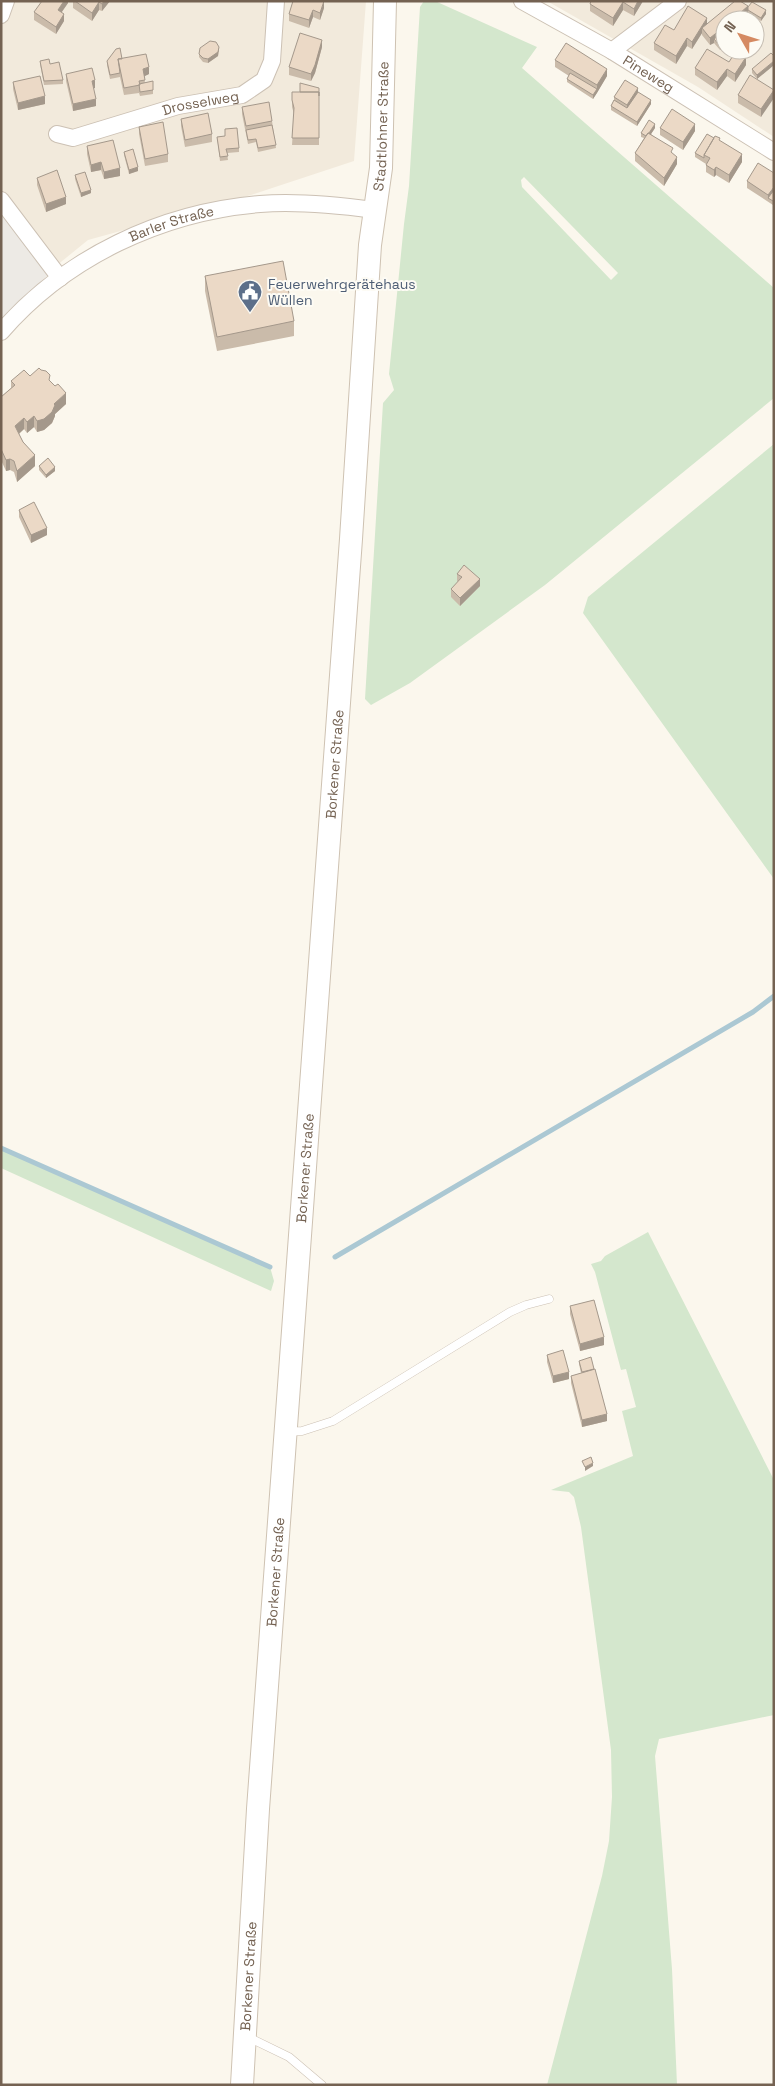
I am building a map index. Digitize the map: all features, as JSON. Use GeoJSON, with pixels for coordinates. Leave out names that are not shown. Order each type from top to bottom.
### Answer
{"type":"FeatureCollection","features":[{"type":"Feature","properties":{"kind":"main road","name":"Stadtlohner Straße"},"geometry":{"type":"LineString","coordinates":[[369,252],[381,168],[383,17],[385,1]]}},
{"type":"Feature","properties":{"kind":"main road","name":"Borkener Straße"},"geometry":{"type":"LineString","coordinates":[[242,2085],[259,1800],[287,1432],[369,252]]}},
{"type":"Feature","properties":{"kind":"street"},"geometry":{"type":"LineString","coordinates":[[1,14],[6,1]]}},
{"type":"Feature","properties":{"kind":"street","name":"Drosselweg"},"geometry":{"type":"LineString","coordinates":[[57,134],[73,138],[178,106],[242,95],[264,80],[272,61],[276,1]]}},
{"type":"Feature","properties":{"kind":"street","name":"Pineweg"},"geometry":{"type":"LineString","coordinates":[[522,1],[612,51],[774,152]]}},
{"type":"Feature","properties":{"kind":"street"},"geometry":{"type":"LineString","coordinates":[[612,51],[678,1]]}},
{"type":"Feature","properties":{"kind":"street"},"geometry":{"type":"LineString","coordinates":[[1,200],[60,278]]}},
{"type":"Feature","properties":{"kind":"street","name":"Barler Straße"},"geometry":{"type":"LineString","coordinates":[[1,332],[14,318],[60,278],[84,261],[135,234],[200,214],[262,204],[313,204],[374,210]]}},
{"type":"Feature","properties":{"kind":"lane"},"geometry":{"type":"LineString","coordinates":[[287,1432],[302,1431],[333,1421],[510,1312],[526,1305],[549,1299]]}},
{"type":"Feature","properties":{"kind":"lane"},"geometry":{"type":"LineString","coordinates":[[246,2036],[288,2057],[322,2085]]}},
{"type":"Feature","properties":{"kind":"shaded area"},"geometry":{"type":"Polygon","coordinates":[[[1,1],[366,1],[354,161],[251,195],[88,240],[56,266],[1,194],[1,1]]]}},
{"type":"Feature","properties":{"kind":"shaded area"},"geometry":{"type":"Polygon","coordinates":[[[547,1],[774,1],[774,137],[698,87],[547,1]]]}},
{"type":"Feature","properties":{"kind":"shaded area"},"geometry":{"type":"Polygon","coordinates":[[[1,212],[49,274],[1,323],[1,212]]]}},
{"type":"Feature","properties":{"kind":"green space"},"geometry":{"type":"Polygon","coordinates":[[[424,1],[435,1],[537,47],[522,68],[774,288],[774,398],[545,585],[410,683],[371,705],[365,699],[383,403],[394,390],[389,374],[409,186],[420,7],[424,1]],[[524,177],[521,180],[522,187],[611,280],[618,273],[524,177]]]}},
{"type":"Feature","properties":{"kind":"green space"},"geometry":{"type":"Polygon","coordinates":[[[774,444],[774,879],[583,613],[588,597],[774,444]]]}},
{"type":"Feature","properties":{"kind":"green space"},"geometry":{"type":"Polygon","coordinates":[[[1,1148],[270,1267],[274,1281],[271,1291],[1,1168],[1,1148]]]}},
{"type":"Feature","properties":{"kind":"green space"},"geometry":{"type":"Polygon","coordinates":[[[648,1232],[774,1480],[774,1715],[659,1739],[655,1756],[672,1969],[677,2085],[547,2085],[602,1876],[609,1841],[612,1797],[611,1750],[581,1527],[574,1497],[569,1492],[551,1490],[633,1456],[622,1411],[636,1407],[626,1369],[621,1370],[595,1272],[591,1264],[601,1261],[605,1256],[648,1232]]]}},
{"type":"Feature","properties":{"kind":"building"},"geometry":{"type":"Polygon","coordinates":[[[42,1],[64,1],[58,10],[64,14],[56,27],[34,12],[42,1]]]}},
{"type":"Feature","properties":{"kind":"building"},"geometry":{"type":"Polygon","coordinates":[[[75,1],[104,1],[102,4],[99,2],[92,13],[75,1]]]}},
{"type":"Feature","properties":{"kind":"building"},"geometry":{"type":"Polygon","coordinates":[[[293,1],[324,1],[320,13],[313,10],[309,20],[289,14],[293,1]]]}},
{"type":"Feature","properties":{"kind":"building"},"geometry":{"type":"Polygon","coordinates":[[[591,1],[638,1],[634,9],[623,2],[613,18],[590,4],[591,1]]]}},
{"type":"Feature","properties":{"kind":"building"},"geometry":{"type":"Polygon","coordinates":[[[735,1],[740,1],[748,6],[743,10],[724,10],[735,1]]]}},
{"type":"Feature","properties":{"kind":"building"},"geometry":{"type":"Polygon","coordinates":[[[752,2],[766,10],[765,12],[765,10],[748,10],[752,2]]]}},
{"type":"Feature","properties":{"kind":"building"},"geometry":{"type":"Polygon","coordinates":[[[688,6],[707,18],[692,42],[687,38],[676,56],[654,43],[665,25],[674,30],[688,6]]]}},
{"type":"Feature","properties":{"kind":"building"},"geometry":{"type":"Polygon","coordinates":[[[715,17],[715,34],[710,38],[702,28],[715,17]]]}},
{"type":"Feature","properties":{"kind":"building"},"geometry":{"type":"Polygon","coordinates":[[[300,33],[322,40],[311,74],[289,67],[300,33]]]}},
{"type":"Feature","properties":{"kind":"building"},"geometry":{"type":"Polygon","coordinates":[[[210,41],[216,42],[219,47],[218,52],[208,59],[203,58],[199,54],[200,48],[210,41]]]}},
{"type":"Feature","properties":{"kind":"building"},"geometry":{"type":"Polygon","coordinates":[[[566,43],[607,69],[597,85],[555,60],[566,43]]]}},
{"type":"Feature","properties":{"kind":"building"},"geometry":{"type":"Polygon","coordinates":[[[120,48],[122,59],[118,59],[120,73],[110,75],[107,61],[116,49],[120,48]]]}},
{"type":"Feature","properties":{"kind":"building"},"geometry":{"type":"Polygon","coordinates":[[[707,49],[715,54],[715,60],[726,60],[729,62],[730,60],[744,60],[735,74],[727,69],[717,82],[695,68],[707,49]]]}},
{"type":"Feature","properties":{"kind":"building"},"geometry":{"type":"Polygon","coordinates":[[[771,53],[774,56],[774,61],[757,75],[752,69],[771,53]]]}},
{"type":"Feature","properties":{"kind":"building"},"geometry":{"type":"Polygon","coordinates":[[[146,54],[149,67],[143,69],[145,80],[139,81],[140,85],[124,88],[118,59],[146,54]]]}},
{"type":"Feature","properties":{"kind":"building"},"geometry":{"type":"Polygon","coordinates":[[[49,59],[50,64],[59,62],[63,80],[44,81],[40,61],[49,59]]]}},
{"type":"Feature","properties":{"kind":"building"},"geometry":{"type":"Polygon","coordinates":[[[92,68],[95,80],[92,81],[96,99],[73,104],[66,74],[92,68]]]}},
{"type":"Feature","properties":{"kind":"building"},"geometry":{"type":"Polygon","coordinates":[[[570,73],[597,89],[593,95],[567,79],[570,73]]]}},
{"type":"Feature","properties":{"kind":"building"},"geometry":{"type":"Polygon","coordinates":[[[750,75],[774,90],[761,109],[738,95],[750,75]]]}},
{"type":"Feature","properties":{"kind":"building"},"geometry":{"type":"Polygon","coordinates":[[[40,76],[45,96],[18,103],[13,82],[40,76]]]}},
{"type":"Feature","properties":{"kind":"building"},"geometry":{"type":"Polygon","coordinates":[[[625,80],[638,88],[627,105],[614,97],[625,80]]]}},
{"type":"Feature","properties":{"kind":"building"},"geometry":{"type":"Polygon","coordinates":[[[153,81],[153,90],[140,92],[139,84],[153,81]]]}},
{"type":"Feature","properties":{"kind":"building"},"geometry":{"type":"Polygon","coordinates":[[[300,83],[319,88],[319,92],[300,92],[300,83]]]}},
{"type":"Feature","properties":{"kind":"building"},"geometry":{"type":"Polygon","coordinates":[[[292,92],[319,92],[319,138],[292,138],[294,108],[292,92]]]}},
{"type":"Feature","properties":{"kind":"building"},"geometry":{"type":"Polygon","coordinates":[[[638,92],[651,100],[637,122],[611,106],[614,100],[627,108],[638,92]]]}},
{"type":"Feature","properties":{"kind":"building"},"geometry":{"type":"Polygon","coordinates":[[[269,102],[272,121],[246,126],[242,107],[269,102]]]}},
{"type":"Feature","properties":{"kind":"building"},"geometry":{"type":"Polygon","coordinates":[[[672,109],[695,124],[683,142],[660,128],[672,109]]]}},
{"type":"Feature","properties":{"kind":"building"},"geometry":{"type":"Polygon","coordinates":[[[208,113],[212,134],[185,140],[181,119],[208,113]]]}},
{"type":"Feature","properties":{"kind":"building"},"geometry":{"type":"Polygon","coordinates":[[[649,120],[655,124],[646,136],[641,133],[649,120]]]}},
{"type":"Feature","properties":{"kind":"building"},"geometry":{"type":"Polygon","coordinates":[[[163,122],[168,154],[145,159],[139,127],[163,122]]]}},
{"type":"Feature","properties":{"kind":"building"},"geometry":{"type":"Polygon","coordinates":[[[272,125],[276,145],[258,148],[256,139],[248,140],[246,130],[272,125]]]}},
{"type":"Feature","properties":{"kind":"building"},"geometry":{"type":"Polygon","coordinates":[[[237,128],[239,148],[226,149],[228,156],[220,157],[217,137],[225,136],[225,129],[237,128]]]}},
{"type":"Feature","properties":{"kind":"building"},"geometry":{"type":"Polygon","coordinates":[[[648,133],[673,148],[671,152],[677,157],[664,178],[635,153],[648,133]]]}},
{"type":"Feature","properties":{"kind":"building"},"geometry":{"type":"Polygon","coordinates":[[[707,134],[714,138],[704,158],[695,153],[707,134]]]}},
{"type":"Feature","properties":{"kind":"building"},"geometry":{"type":"Polygon","coordinates":[[[715,136],[742,154],[729,175],[716,167],[714,170],[706,165],[710,158],[704,155],[715,136]]]}},
{"type":"Feature","properties":{"kind":"building"},"geometry":{"type":"Polygon","coordinates":[[[113,140],[120,168],[104,172],[101,162],[91,165],[87,146],[113,140]]]}},
{"type":"Feature","properties":{"kind":"building"},"geometry":{"type":"Polygon","coordinates":[[[133,149],[138,167],[129,170],[124,152],[133,149]]]}},
{"type":"Feature","properties":{"kind":"building"},"geometry":{"type":"Polygon","coordinates":[[[758,163],[774,173],[774,187],[768,195],[747,181],[758,163]]]}},
{"type":"Feature","properties":{"kind":"building"},"geometry":{"type":"Polygon","coordinates":[[[57,170],[66,197],[46,204],[37,178],[57,170]]]}},
{"type":"Feature","properties":{"kind":"building"},"geometry":{"type":"Polygon","coordinates":[[[85,172],[91,190],[81,193],[75,175],[85,172]]]}},
{"type":"Feature","properties":{"kind":"building"},"geometry":{"type":"Polygon","coordinates":[[[774,190],[774,200],[773,201],[768,198],[774,190]]]}},
{"type":"Feature","properties":{"kind":"building","name":"Feuerwehrgerätehaus Wüllen"},"geometry":{"type":"Polygon","coordinates":[[[283,261],[294,321],[217,337],[205,276],[283,261]]]}},
{"type":"Feature","properties":{"kind":"building"},"geometry":{"type":"Polygon","coordinates":[[[39,368],[46,371],[50,375],[49,380],[55,386],[58,384],[66,393],[54,404],[52,412],[44,419],[37,421],[34,416],[27,422],[24,418],[15,426],[23,442],[35,455],[17,471],[14,461],[6,460],[1,449],[1,397],[15,385],[11,381],[24,370],[30,376],[39,368]]]}},
{"type":"Feature","properties":{"kind":"building"},"geometry":{"type":"Polygon","coordinates":[[[48,458],[55,467],[46,475],[39,466],[48,458]]]}},
{"type":"Feature","properties":{"kind":"building"},"geometry":{"type":"Polygon","coordinates":[[[34,502],[47,528],[31,535],[19,510],[34,502]]]}},
{"type":"Feature","properties":{"kind":"building"},"geometry":{"type":"Polygon","coordinates":[[[464,565],[480,579],[460,598],[451,589],[462,577],[457,574],[464,565]]]}},
{"type":"Feature","properties":{"kind":"building"},"geometry":{"type":"Polygon","coordinates":[[[594,1300],[604,1337],[580,1344],[570,1306],[594,1300]]]}},
{"type":"Feature","properties":{"kind":"building"},"geometry":{"type":"Polygon","coordinates":[[[563,1350],[569,1372],[553,1376],[547,1355],[563,1350]]]}},
{"type":"Feature","properties":{"kind":"building"},"geometry":{"type":"Polygon","coordinates":[[[591,1357],[594,1369],[582,1372],[579,1361],[591,1357]]]}},
{"type":"Feature","properties":{"kind":"building"},"geometry":{"type":"Polygon","coordinates":[[[595,1369],[607,1414],[582,1420],[571,1376],[595,1369]]]}},
{"type":"Feature","properties":{"kind":"building"},"geometry":{"type":"Polygon","coordinates":[[[591,1457],[593,1463],[585,1467],[582,1461],[591,1457]]]}},
{"type":"Feature","properties":{"kind":"waterway"},"geometry":{"type":"LineString","coordinates":[[335,1257],[753,1012],[774,996]]}},
{"type":"Feature","properties":{"kind":"waterway"},"geometry":{"type":"LineString","coordinates":[[1,1148],[270,1267]]}},
{"type":"Feature","properties":{"kind":"place","name":"Feuerwehrgerätehaus Wüllen"},"geometry":{"type":"Point","coordinates":[250,313]}}]}
